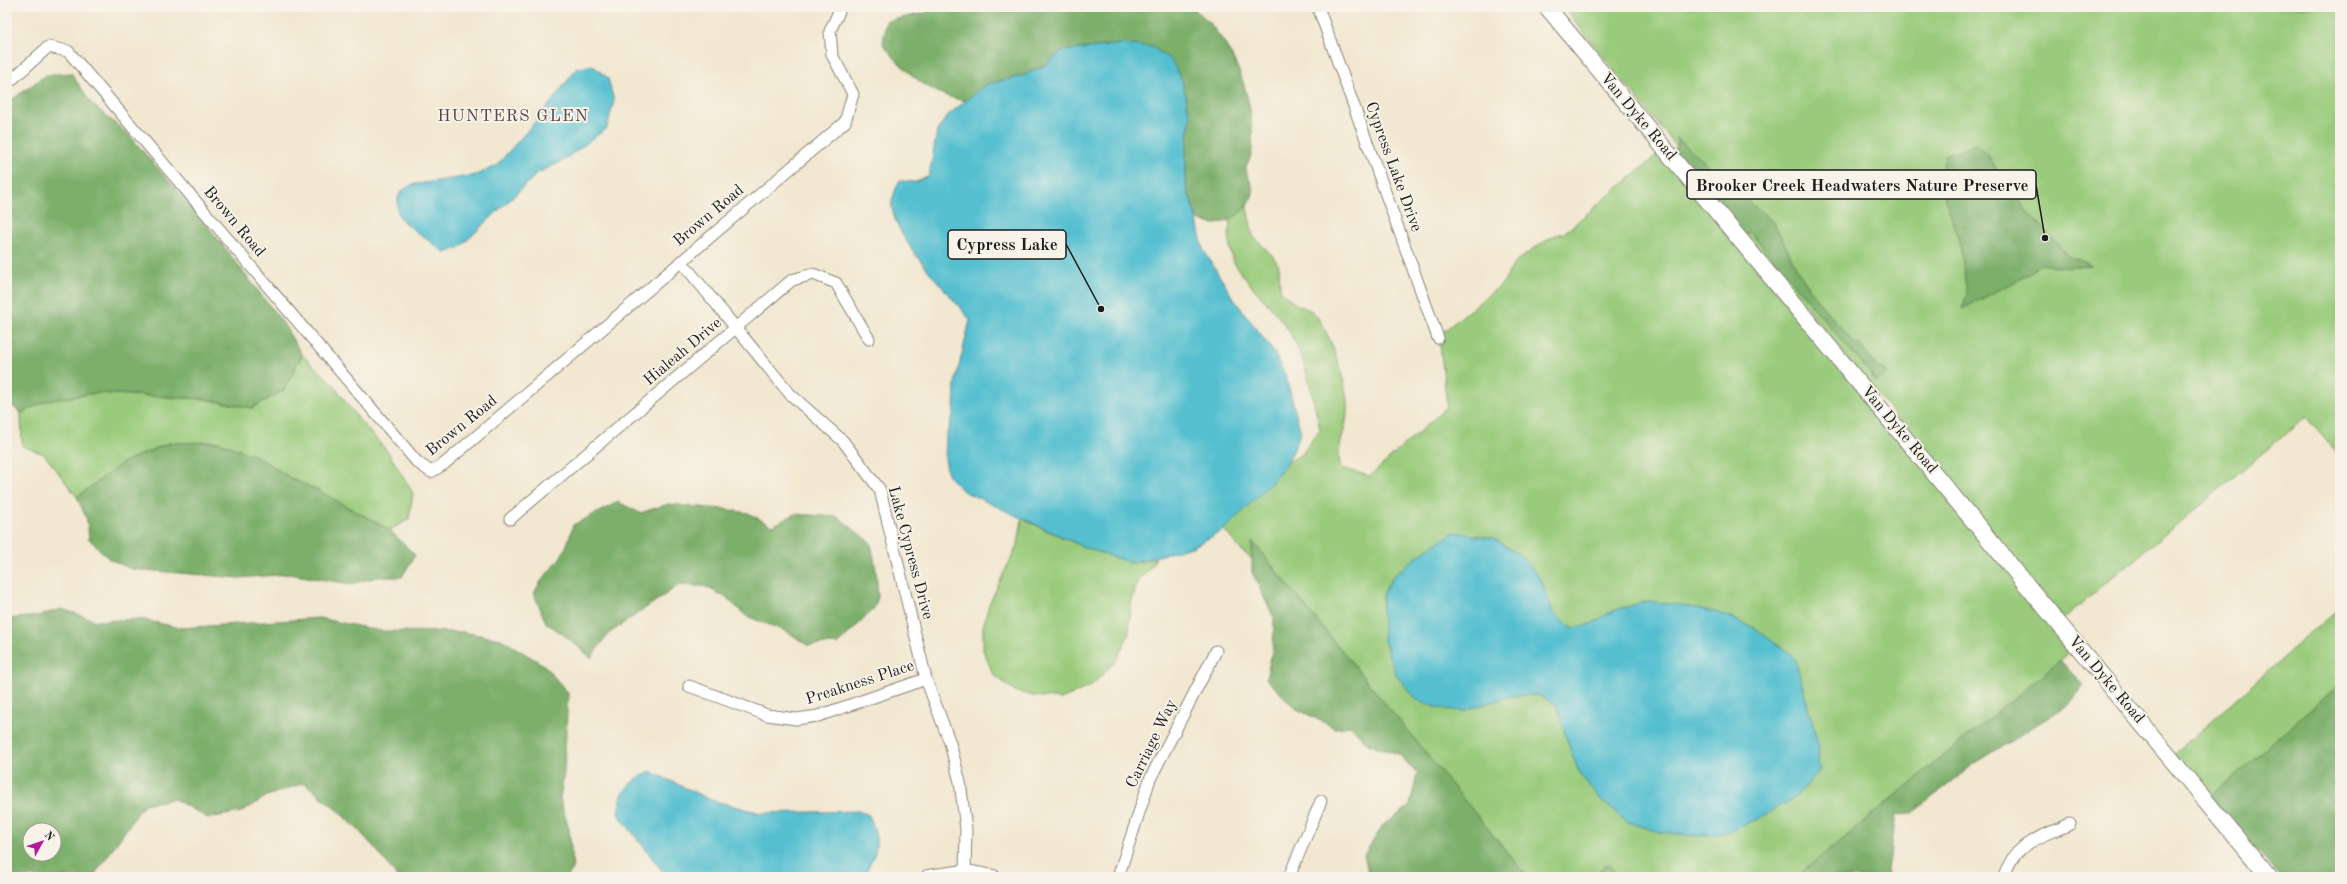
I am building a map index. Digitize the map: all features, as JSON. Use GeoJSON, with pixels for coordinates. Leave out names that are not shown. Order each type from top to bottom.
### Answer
{"type":"FeatureCollection","features":[{"type":"Feature","properties":{"kind":"main road","name":"Van Dyke Road"},"geometry":{"type":"LineString","coordinates":[[1547,7],[2269,877]]}},
{"type":"Feature","properties":{"kind":"main road","name":"Van Dyke Road"},"geometry":{"type":"LineString","coordinates":[[2251,854],[2272,877]]}},
{"type":"Feature","properties":{"kind":"street","name":"Brown Road"},"geometry":{"type":"LineString","coordinates":[[7,84],[48,47],[68,51],[417,462],[431,472],[444,464],[845,122],[853,94],[832,55],[830,30],[841,7]]}},
{"type":"Feature","properties":{"kind":"street","name":"Cypress Lake Drive"},"geometry":{"type":"LineString","coordinates":[[1318,7],[1438,338]]}},
{"type":"Feature","properties":{"kind":"street","name":"Lake Cypress Drive"},"geometry":{"type":"LineString","coordinates":[[681,261],[737,327],[790,394],[844,441],[880,490],[926,679],[950,743],[960,782],[966,829],[965,872]]}},
{"type":"Feature","properties":{"kind":"street","name":"Hialeah Drive"},"geometry":{"type":"LineString","coordinates":[[510,520],[792,280],[813,274],[836,283],[869,339]]}},
{"type":"Feature","properties":{"kind":"street","name":"Carriage Way"},"geometry":{"type":"LineString","coordinates":[[1118,877],[1150,779],[1216,651]]}},
{"type":"Feature","properties":{"kind":"street","name":"Preakness Place"},"geometry":{"type":"LineString","coordinates":[[689,686],[767,715],[796,720],[818,716],[926,679]]}},
{"type":"Feature","properties":{"kind":"street"},"geometry":{"type":"LineString","coordinates":[[1289,877],[1321,802]]}},
{"type":"Feature","properties":{"kind":"street"},"geometry":{"type":"LineString","coordinates":[[2004,877],[2009,862],[2020,848],[2070,824]]}},
{"type":"Feature","properties":{"kind":"street"},"geometry":{"type":"LineString","coordinates":[[928,877],[965,872],[993,877]]}},
{"type":"Feature","properties":{"kind":"green space"},"geometry":{"type":"Polygon","coordinates":[[[933,7],[1192,7],[1207,20],[1230,52],[1246,91],[1252,130],[1252,152],[1246,170],[1253,193],[1248,204],[1239,214],[1221,223],[1213,224],[1197,220],[1186,186],[1186,154],[1121,44],[1062,51],[1047,64],[1025,75],[985,85],[966,101],[952,98],[929,88],[909,73],[883,44],[886,21],[925,13],[933,7]]]}},
{"type":"Feature","properties":{"kind":"green space"},"geometry":{"type":"Polygon","coordinates":[[[1165,7],[1249,195],[1247,208],[1253,236],[1272,255],[1279,266],[1280,290],[1294,303],[1313,312],[1326,332],[1338,360],[1347,403],[1346,420],[1339,454],[1341,468],[1370,476],[1447,407],[1439,335],[1503,283],[1513,265],[1533,249],[1555,235],[1564,233],[1661,152],[2073,649],[1896,815],[1870,877],[1385,877],[1410,806],[1417,774],[1287,631],[1265,570],[1240,549],[1224,530],[1270,484],[1288,462],[1302,454],[1320,429],[1305,367],[1296,344],[1284,324],[1242,275],[1233,261],[1229,231],[1230,219],[1165,7]]]}},
{"type":"Feature","properties":{"kind":"green space"},"geometry":{"type":"Polygon","coordinates":[[[1563,7],[2340,7],[2340,457],[2306,417],[2063,619],[1827,333],[1563,7]]]}},
{"type":"Feature","properties":{"kind":"green space"},"geometry":{"type":"Polygon","coordinates":[[[71,73],[92,104],[128,134],[207,225],[283,323],[302,355],[284,390],[252,408],[204,399],[96,393],[46,401],[21,413],[7,402],[7,103],[46,75],[71,73]]]}},
{"type":"Feature","properties":{"kind":"green space"},"geometry":{"type":"Polygon","coordinates":[[[1676,137],[1774,223],[1798,271],[1816,299],[1855,344],[1859,344],[1877,367],[1888,372],[1877,382],[1750,232],[1745,236],[1673,150],[1678,143],[1676,137]]]}},
{"type":"Feature","properties":{"kind":"green space"},"geometry":{"type":"Polygon","coordinates":[[[1976,144],[1987,154],[2000,173],[2007,177],[2024,208],[2068,256],[2092,265],[2068,268],[2040,264],[2030,274],[1962,309],[1967,294],[1960,245],[1940,181],[1945,155],[1976,144]]]}},
{"type":"Feature","properties":{"kind":"green space"},"geometry":{"type":"Polygon","coordinates":[[[302,355],[333,384],[360,421],[388,452],[413,493],[409,519],[390,530],[317,490],[292,479],[258,457],[218,442],[169,443],[124,462],[77,497],[44,454],[22,446],[21,413],[46,401],[96,393],[204,399],[252,408],[284,390],[302,355]]]}},
{"type":"Feature","properties":{"kind":"green space"},"geometry":{"type":"Polygon","coordinates":[[[218,442],[258,457],[292,479],[317,490],[390,530],[415,555],[402,577],[377,577],[351,584],[289,574],[239,578],[131,569],[109,559],[89,539],[87,520],[77,497],[124,462],[169,443],[218,442]]]}},
{"type":"Feature","properties":{"kind":"green space"},"geometry":{"type":"Polygon","coordinates":[[[618,502],[640,513],[668,504],[723,509],[748,513],[772,526],[795,514],[838,517],[871,543],[876,570],[878,598],[873,610],[838,644],[807,645],[788,632],[746,616],[727,598],[704,586],[679,585],[608,634],[591,658],[563,634],[546,623],[534,594],[542,580],[558,561],[569,539],[573,525],[618,502]]]}},
{"type":"Feature","properties":{"kind":"green space"},"geometry":{"type":"Polygon","coordinates":[[[1022,519],[1084,547],[1131,563],[1156,558],[1149,570],[1138,580],[1131,604],[1129,634],[1115,662],[1091,686],[1061,699],[1033,696],[1015,691],[993,674],[983,650],[983,627],[989,604],[1018,544],[1022,519]]]}},
{"type":"Feature","properties":{"kind":"green space"},"geometry":{"type":"Polygon","coordinates":[[[1252,541],[1528,877],[1369,877],[1364,855],[1383,825],[1410,806],[1417,774],[1401,755],[1368,744],[1351,726],[1335,728],[1295,708],[1266,679],[1273,647],[1274,618],[1252,572],[1252,541]]]}},
{"type":"Feature","properties":{"kind":"green space"},"geometry":{"type":"Polygon","coordinates":[[[2340,607],[2340,877],[2281,877],[2174,754],[2340,607]]]}},
{"type":"Feature","properties":{"kind":"green space"},"geometry":{"type":"Polygon","coordinates":[[[62,609],[97,621],[140,619],[181,628],[319,618],[381,631],[463,632],[501,639],[544,665],[568,693],[564,773],[560,799],[569,829],[573,869],[567,877],[397,877],[366,838],[330,804],[304,783],[267,796],[241,812],[208,818],[174,799],[144,804],[93,877],[7,877],[7,619],[37,616],[62,609]]]}},
{"type":"Feature","properties":{"kind":"green space"},"geometry":{"type":"Polygon","coordinates":[[[2060,660],[2083,685],[2068,705],[1974,764],[1911,814],[1896,815],[1887,877],[1796,877],[2060,660]]]}},
{"type":"Feature","properties":{"kind":"green space"},"geometry":{"type":"Polygon","coordinates":[[[2340,684],[2340,877],[2280,877],[2211,796],[2340,684]]]}},
{"type":"Feature","properties":{"kind":"green space"},"geometry":{"type":"Polygon","coordinates":[[[1608,864],[1619,877],[1592,877],[1608,864]]]}},
{"type":"Feature","properties":{"kind":"water"},"geometry":{"type":"Polygon","coordinates":[[[1121,44],[1152,47],[1171,60],[1182,80],[1190,117],[1186,154],[1186,186],[1197,220],[1203,249],[1233,298],[1274,352],[1286,377],[1301,433],[1288,462],[1270,484],[1224,530],[1192,547],[1131,563],[1084,547],[963,491],[948,476],[945,458],[946,436],[954,412],[955,383],[970,320],[922,263],[910,246],[900,230],[893,214],[892,201],[899,181],[916,182],[929,176],[937,131],[947,116],[985,85],[1025,75],[1047,64],[1062,51],[1121,44]]]}},
{"type":"Feature","properties":{"kind":"water"},"geometry":{"type":"Polygon","coordinates":[[[592,65],[608,78],[614,101],[607,128],[561,162],[538,173],[459,248],[445,253],[401,219],[397,206],[400,192],[411,185],[476,175],[496,166],[542,114],[576,69],[592,65]]]}},
{"type":"Feature","properties":{"kind":"water"},"geometry":{"type":"Polygon","coordinates":[[[1454,532],[1493,538],[1523,557],[1542,581],[1553,613],[1572,628],[1591,624],[1612,611],[1648,601],[1681,605],[1716,612],[1755,628],[1795,658],[1817,740],[1819,772],[1797,796],[1758,819],[1725,833],[1697,836],[1659,832],[1627,822],[1601,800],[1579,773],[1567,740],[1557,705],[1538,695],[1512,696],[1462,711],[1438,708],[1417,700],[1396,675],[1383,638],[1382,595],[1394,575],[1422,553],[1454,532]]]}},
{"type":"Feature","properties":{"kind":"water"},"geometry":{"type":"Polygon","coordinates":[[[650,771],[711,800],[761,813],[860,811],[869,815],[873,825],[876,840],[875,854],[863,877],[667,877],[618,814],[621,798],[627,788],[636,779],[650,771]]]}},
{"type":"Feature","properties":{"kind":"place","name":"Brooker Creek Headwaters Nature Preserve"},"geometry":{"type":"Point","coordinates":[2045,238]}},
{"type":"Feature","properties":{"kind":"place","name":"Cypress Lake"},"geometry":{"type":"Point","coordinates":[1101,309]}},
{"type":"Feature","properties":{"kind":"district","name":"HUNTERS GLEN"},"geometry":{"type":"Point","coordinates":[513,116]}}]}
